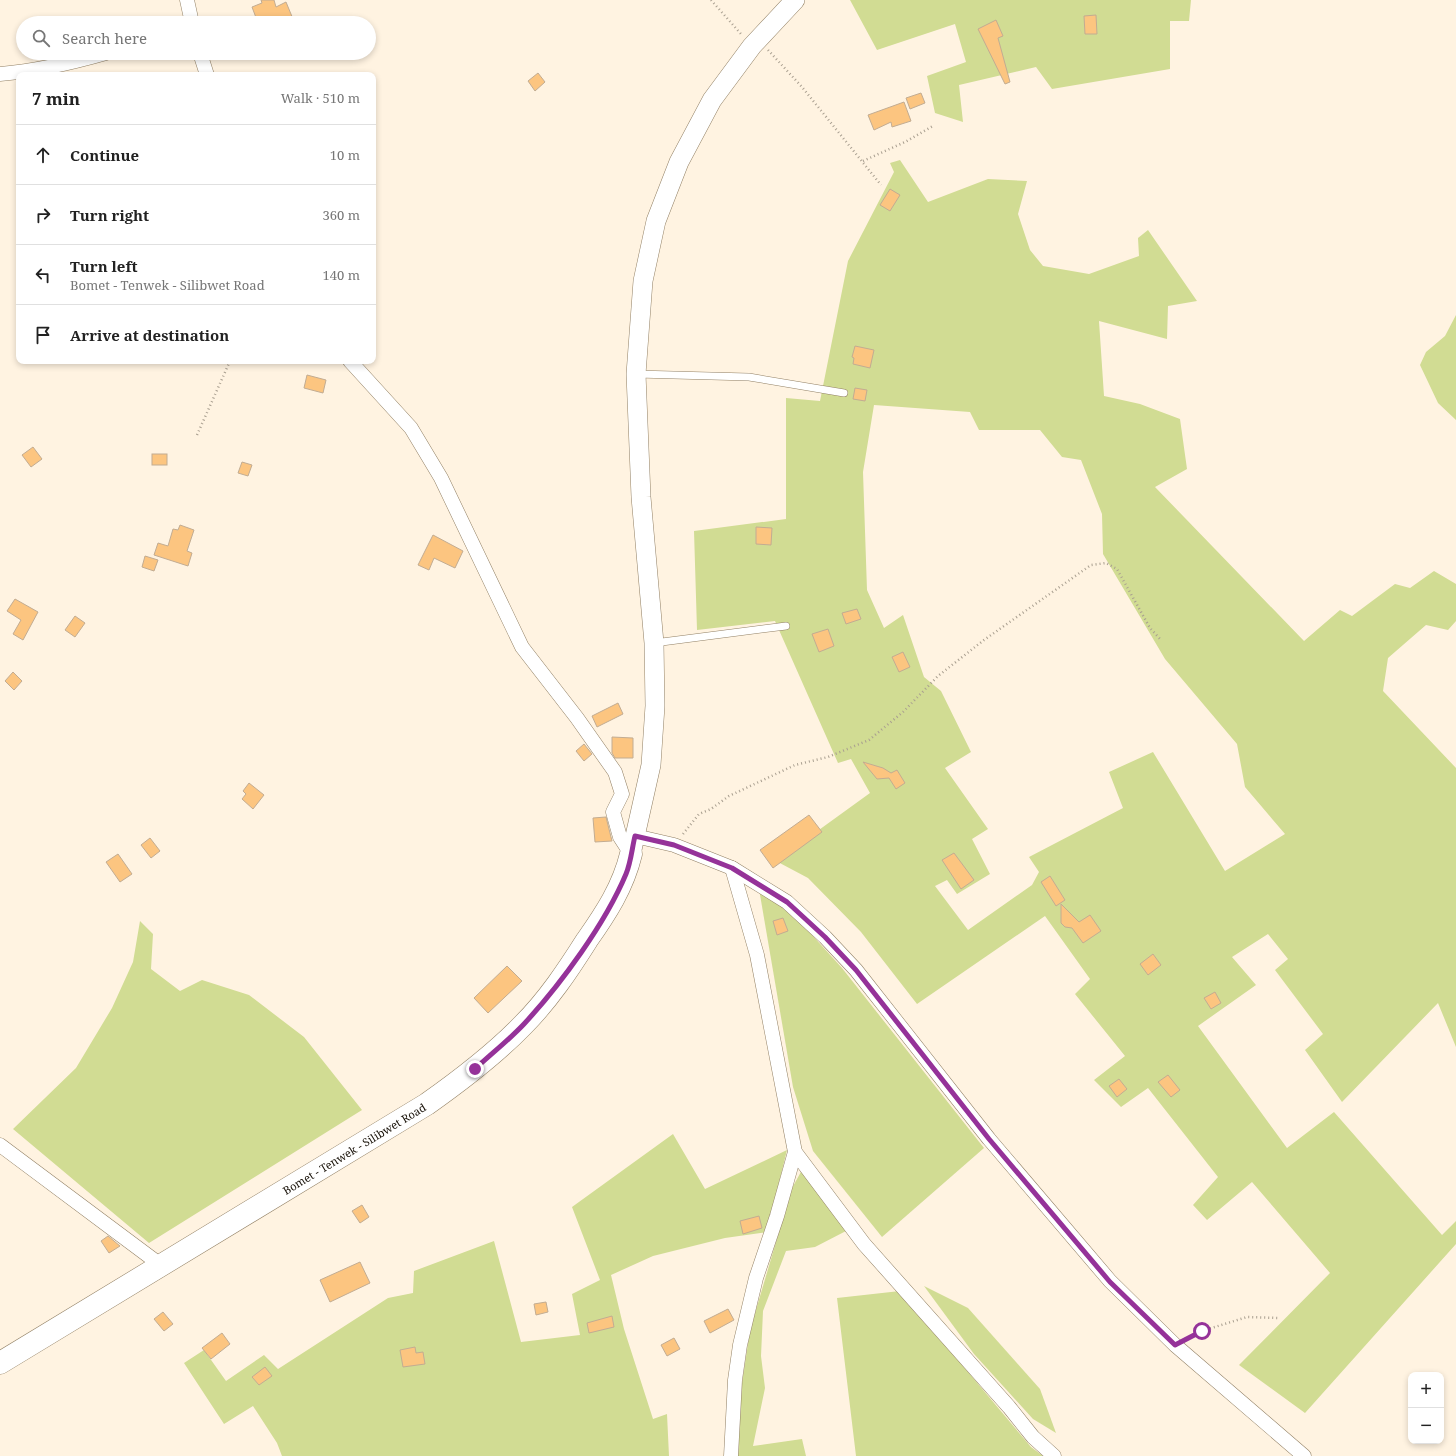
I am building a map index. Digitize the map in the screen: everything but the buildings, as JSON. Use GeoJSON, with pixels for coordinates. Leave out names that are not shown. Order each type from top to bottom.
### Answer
{"type":"FeatureCollection","features":[{"type":"Feature","properties":{"kind":"main road"},"geometry":{"type":"LineString","coordinates":[[633,845],[652,765],[655,706],[654,643],[641,497],[636,374],[643,281],[656,221],[679,162],[712,100],[755,43],[795,0]]}},
{"type":"Feature","properties":{"kind":"main road","name":"Bomet - Tenwek - Silibwet Road"},"geometry":{"type":"LineString","coordinates":[[0,1363],[427,1104],[475,1069],[523,1025],[555,988],[612,904],[626,872],[633,845]]}},
{"type":"Feature","properties":{"kind":"street"},"geometry":{"type":"LineString","coordinates":[[187,0],[190,16]]}},
{"type":"Feature","properties":{"kind":"street"},"geometry":{"type":"LineString","coordinates":[[24,72],[83,60]]}},
{"type":"Feature","properties":{"kind":"street"},"geometry":{"type":"LineString","coordinates":[[202,60],[206,72]]}},
{"type":"Feature","properties":{"kind":"street"},"geometry":{"type":"LineString","coordinates":[[0,74],[16,73]]}},
{"type":"Feature","properties":{"kind":"street"},"geometry":{"type":"LineString","coordinates":[[353,364],[411,428],[441,478],[522,646],[615,772],[622,794],[613,812],[620,838],[633,845],[674,845],[732,868],[787,902],[825,937],[856,970],[989,1139],[1110,1282],[1175,1345],[1304,1456]]}},
{"type":"Feature","properties":{"kind":"street"},"geometry":{"type":"LineString","coordinates":[[732,868],[757,955],[795,1152],[864,1244],[1009,1407],[1033,1437],[1054,1456]]}},
{"type":"Feature","properties":{"kind":"street"},"geometry":{"type":"LineString","coordinates":[[0,1145],[162,1266]]}},
{"type":"Feature","properties":{"kind":"street"},"geometry":{"type":"LineString","coordinates":[[731,1456],[735,1380],[740,1345],[756,1278],[777,1216],[795,1152]]}},
{"type":"Feature","properties":{"kind":"lane"},"geometry":{"type":"LineString","coordinates":[[636,374],[749,377],[844,393]]}},
{"type":"Feature","properties":{"kind":"lane"},"geometry":{"type":"LineString","coordinates":[[654,643],[786,626]]}},
{"type":"Feature","properties":{"kind":"path"},"geometry":{"type":"LineString","coordinates":[[711,0],[802,87],[881,185]]}},
{"type":"Feature","properties":{"kind":"path"},"geometry":{"type":"LineString","coordinates":[[862,161],[905,142],[933,126]]}},
{"type":"Feature","properties":{"kind":"path"},"geometry":{"type":"LineString","coordinates":[[197,435],[229,364]]}},
{"type":"Feature","properties":{"kind":"path"},"geometry":{"type":"LineString","coordinates":[[674,845],[699,814],[711,809],[729,796],[796,765],[828,757],[869,740],[903,712],[938,676],[984,640],[1091,564],[1106,563],[1117,570],[1150,628],[1161,640]]}},
{"type":"Feature","properties":{"kind":"path"},"geometry":{"type":"LineString","coordinates":[[1175,1345],[1202,1331],[1247,1317],[1280,1318]]}},
{"type":"Feature","properties":{"kind":"green space"},"geometry":{"type":"Polygon","coordinates":[[[850,0],[1191,0],[1189,21],[1170,21],[1170,69],[1052,89],[1036,67],[959,85],[963,122],[935,113],[927,76],[966,62],[955,24],[877,50],[850,0]]]}},
{"type":"Feature","properties":{"kind":"green space"},"geometry":{"type":"Polygon","coordinates":[[[900,160],[928,202],[988,179],[1027,181],[1018,214],[1030,250],[1043,266],[1089,274],[1139,256],[1138,238],[1148,230],[1197,301],[1168,306],[1167,339],[1099,321],[1104,396],[1140,404],[1180,419],[1187,469],[1155,487],[1304,641],[1340,610],[1352,616],[1395,584],[1410,588],[1434,571],[1456,584],[1456,621],[1448,630],[1426,625],[1388,658],[1383,691],[1456,768],[1456,1047],[1438,1003],[1342,1102],[1305,1050],[1323,1034],[1275,970],[1288,959],[1268,934],[1232,957],[1256,985],[1198,1026],[1287,1148],[1334,1112],[1442,1235],[1456,1221],[1456,1244],[1305,1413],[1239,1365],[1330,1273],[1252,1182],[1207,1220],[1193,1205],[1218,1177],[1148,1088],[1121,1107],[1094,1080],[1125,1056],[1075,994],[1090,979],[1045,916],[917,1004],[861,932],[808,878],[776,861],[870,793],[851,759],[838,763],[775,621],[697,630],[694,531],[786,519],[786,398],[820,401],[848,261],[894,172],[890,163],[900,160]],[[874,405],[863,472],[867,590],[884,628],[903,615],[924,677],[941,691],[971,752],[945,768],[988,829],[972,839],[990,874],[957,894],[947,880],[935,886],[968,930],[1032,885],[1039,872],[1029,857],[1123,808],[1109,772],[1153,752],[1225,871],[1285,834],[1245,787],[1237,744],[1165,659],[1103,554],[1102,514],[1081,460],[1062,457],[1040,430],[979,430],[970,412],[874,405]]]}},
{"type":"Feature","properties":{"kind":"green space"},"geometry":{"type":"Polygon","coordinates":[[[1456,315],[1456,420],[1438,403],[1420,365],[1426,352],[1445,336],[1456,315]]]}},
{"type":"Feature","properties":{"kind":"green space"},"geometry":{"type":"Polygon","coordinates":[[[759,889],[794,915],[842,968],[984,1148],[882,1237],[813,1151],[793,1087],[759,889]]]}},
{"type":"Feature","properties":{"kind":"green space"},"geometry":{"type":"Polygon","coordinates":[[[140,921],[153,934],[151,969],[180,991],[202,980],[249,995],[304,1037],[362,1110],[149,1243],[13,1129],[76,1068],[112,1008],[133,962],[140,921]]]}},
{"type":"Feature","properties":{"kind":"green space"},"geometry":{"type":"Polygon","coordinates":[[[673,1134],[705,1189],[787,1150],[767,1232],[725,1238],[653,1256],[611,1275],[624,1329],[653,1419],[667,1414],[669,1456],[282,1456],[277,1443],[253,1406],[224,1424],[184,1363],[204,1350],[226,1381],[264,1355],[278,1369],[388,1298],[413,1293],[414,1271],[494,1241],[521,1342],[580,1335],[572,1294],[600,1280],[572,1207],[673,1134]]]}},
{"type":"Feature","properties":{"kind":"green space"},"geometry":{"type":"Polygon","coordinates":[[[802,1170],[846,1231],[815,1247],[786,1251],[763,1311],[761,1356],[765,1388],[753,1446],[802,1439],[806,1456],[736,1456],[738,1410],[750,1330],[792,1188],[802,1170]]]}},
{"type":"Feature","properties":{"kind":"green space"},"geometry":{"type":"Polygon","coordinates":[[[924,1286],[968,1308],[1040,1389],[1056,1433],[1033,1419],[974,1354],[924,1286]]]}},
{"type":"Feature","properties":{"kind":"green space"},"geometry":{"type":"Polygon","coordinates":[[[900,1291],[1031,1447],[1043,1456],[856,1456],[837,1298],[900,1291]]]}},
{"type":"Feature","properties":{"kind":"route"},"geometry":{"type":"LineString","coordinates":[[475,1069],[523,1025],[555,988],[612,904],[626,872],[635,836],[674,845],[732,868],[787,902],[825,937],[856,970],[989,1139],[1110,1282],[1175,1345],[1202,1331]]}}]}
